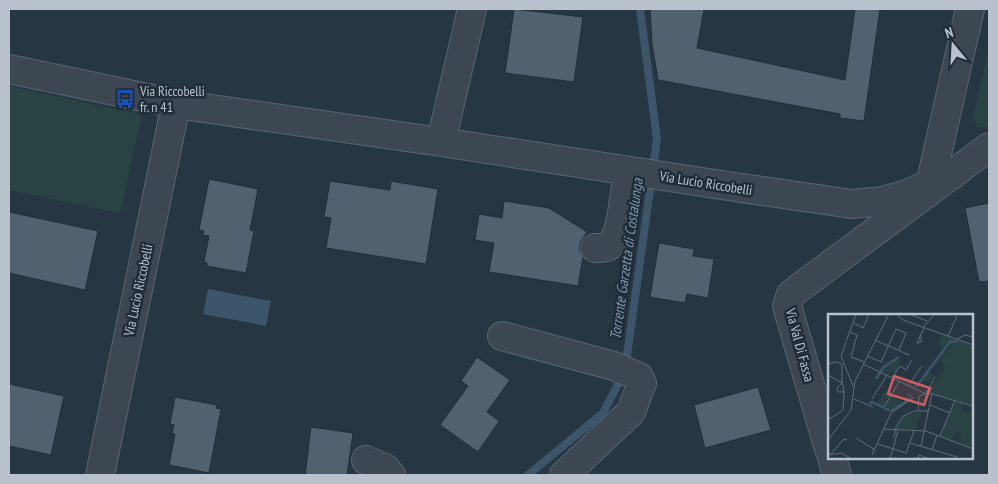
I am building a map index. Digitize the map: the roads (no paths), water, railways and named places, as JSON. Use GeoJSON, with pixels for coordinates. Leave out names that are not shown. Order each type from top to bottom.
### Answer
{"type":"FeatureCollection","features":[{"type":"Feature","properties":{"kind":"street"},"geometry":{"type":"LineString","coordinates":[[441,142],[472,9]]}},
{"type":"Feature","properties":{"kind":"street"},"geometry":{"type":"LineString","coordinates":[[941,180],[944,128],[970,9]]}},
{"type":"Feature","properties":{"kind":"street","name":"Via Lucio Riccobelli"},"geometry":{"type":"LineString","coordinates":[[9,69],[176,104],[852,204],[883,201],[904,195],[941,180]]}},
{"type":"Feature","properties":{"kind":"street","name":"Via Lucio Riccobelli"},"geometry":{"type":"LineString","coordinates":[[100,475],[176,104]]}},
{"type":"Feature","properties":{"kind":"street","name":"Via Val Di Fassa"},"geometry":{"type":"LineString","coordinates":[[828,446],[787,306],[791,294],[941,180],[989,147]]}},
{"type":"Feature","properties":{"kind":"street"},"geometry":{"type":"LineString","coordinates":[[595,248],[607,247],[614,240],[644,173]]}},
{"type":"Feature","properties":{"kind":"street"},"geometry":{"type":"LineString","coordinates":[[852,204],[862,213],[866,222],[860,242]]}},
{"type":"Feature","properties":{"kind":"street"},"geometry":{"type":"LineString","coordinates":[[502,336],[630,374],[631,412],[564,475]]}},
{"type":"Feature","properties":{"kind":"street"},"geometry":{"type":"LineString","coordinates":[[832,459],[837,475]]}},
{"type":"Feature","properties":{"kind":"street"},"geometry":{"type":"LineString","coordinates":[[366,460],[386,468],[391,475]]}},
{"type":"Feature","properties":{"kind":"water"},"geometry":{"type":"Polygon","coordinates":[[[208,289],[271,301],[266,326],[203,314],[208,289]]]}},
{"type":"Feature","properties":{"kind":"waterway","name":"Torrente Garzetta di Costalunga"},"geometry":{"type":"LineString","coordinates":[[528,475],[603,413],[626,363],[657,139],[640,9]]}},
{"type":"Feature","properties":{"kind":"place","name":"Via Riccobelli fr. n 41"},"geometry":{"type":"Point","coordinates":[125,99]}}]}
